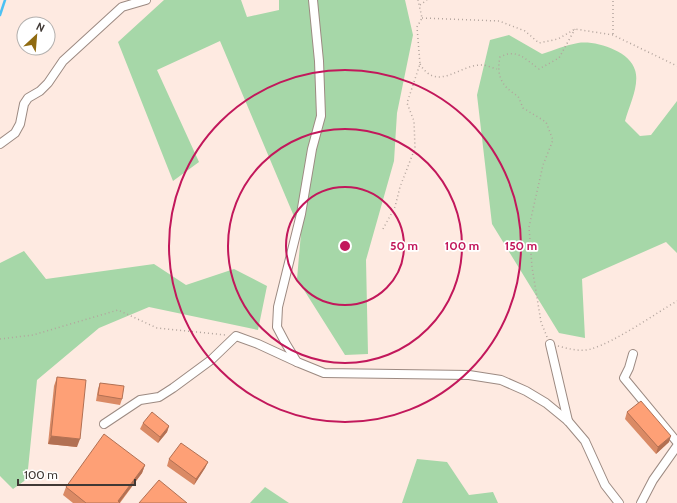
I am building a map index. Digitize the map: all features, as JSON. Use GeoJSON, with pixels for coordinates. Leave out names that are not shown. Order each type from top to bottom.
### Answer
{"type":"FeatureCollection","features":[{"type":"Feature","properties":{"kind":"street"},"geometry":{"type":"LineString","coordinates":[[0,144],[15,133],[20,124],[24,104],[28,98],[40,92],[63,61],[122,8],[146,0]]}},
{"type":"Feature","properties":{"kind":"street"},"geometry":{"type":"LineString","coordinates":[[297,362],[277,327],[279,302],[301,214],[312,149],[321,116],[320,61],[313,0]]}},
{"type":"Feature","properties":{"kind":"street"},"geometry":{"type":"LineString","coordinates":[[104,424],[140,400],[159,397],[173,388],[211,360],[236,336],[324,373],[469,375],[501,380],[526,391],[546,403],[568,421],[585,442],[605,484],[619,503]]}},
{"type":"Feature","properties":{"kind":"street"},"geometry":{"type":"LineString","coordinates":[[550,344],[568,421]]}},
{"type":"Feature","properties":{"kind":"street"},"geometry":{"type":"LineString","coordinates":[[633,354],[630,368],[624,378],[677,442]]}},
{"type":"Feature","properties":{"kind":"street"},"geometry":{"type":"LineString","coordinates":[[641,503],[653,480],[677,446]]}},
{"type":"Feature","properties":{"kind":"path"},"geometry":{"type":"LineString","coordinates":[[383,229],[395,207],[400,187],[415,148],[414,121],[407,103],[420,64],[417,27],[422,18],[418,0]]}},
{"type":"Feature","properties":{"kind":"path"},"geometry":{"type":"LineString","coordinates":[[420,5],[427,0]]}},
{"type":"Feature","properties":{"kind":"path"},"geometry":{"type":"LineString","coordinates":[[613,0],[613,34]]}},
{"type":"Feature","properties":{"kind":"path"},"geometry":{"type":"LineString","coordinates":[[422,18],[499,21],[525,31],[539,42],[558,39],[575,29],[613,34],[677,66]]}},
{"type":"Feature","properties":{"kind":"path"},"geometry":{"type":"LineString","coordinates":[[575,29],[559,58],[539,69],[520,55],[508,53],[500,57],[497,69],[506,89],[518,96],[523,108],[546,122],[553,140],[543,165],[529,227],[532,267],[541,322],[550,344],[575,350],[591,349],[619,335],[677,300]]}},
{"type":"Feature","properties":{"kind":"path"},"geometry":{"type":"LineString","coordinates":[[420,64],[426,74],[430,76],[443,76],[481,65],[497,69]]}},
{"type":"Feature","properties":{"kind":"path"},"geometry":{"type":"LineString","coordinates":[[0,339],[32,335],[118,310],[157,328],[211,332],[236,336]]}},
{"type":"Feature","properties":{"kind":"green space"},"geometry":{"type":"Polygon","coordinates":[[[164,0],[241,0],[247,17],[279,10],[279,0],[405,0],[413,35],[397,113],[394,161],[366,260],[368,354],[345,355],[297,279],[301,233],[220,41],[157,70],[199,162],[173,181],[118,42],[164,0]]]}},
{"type":"Feature","properties":{"kind":"green space"},"geometry":{"type":"Polygon","coordinates":[[[509,35],[542,54],[578,43],[593,43],[611,48],[626,57],[632,63],[635,70],[636,82],[625,121],[640,136],[651,135],[677,101],[677,253],[666,242],[582,279],[585,338],[559,333],[492,224],[477,95],[490,40],[509,35]]]}},
{"type":"Feature","properties":{"kind":"green space"},"geometry":{"type":"Polygon","coordinates":[[[24,251],[46,279],[154,264],[186,285],[234,269],[267,286],[258,330],[149,307],[99,328],[37,380],[27,479],[13,489],[0,476],[0,263],[24,251]]]}},
{"type":"Feature","properties":{"kind":"green space"},"geometry":{"type":"Polygon","coordinates":[[[417,459],[447,462],[469,495],[493,492],[498,503],[402,503],[417,459]]]}},
{"type":"Feature","properties":{"kind":"green space"},"geometry":{"type":"Polygon","coordinates":[[[265,487],[289,503],[250,503],[265,487]]]}},
{"type":"Feature","properties":{"kind":"building"},"geometry":{"type":"Polygon","coordinates":[[[57,377],[86,380],[80,439],[51,436],[57,377]]]}},
{"type":"Feature","properties":{"kind":"building"},"geometry":{"type":"Polygon","coordinates":[[[100,383],[124,386],[122,399],[98,395],[100,383]]]}},
{"type":"Feature","properties":{"kind":"building"},"geometry":{"type":"Polygon","coordinates":[[[641,401],[671,436],[658,447],[627,412],[641,401]]]}},
{"type":"Feature","properties":{"kind":"building"},"geometry":{"type":"Polygon","coordinates":[[[152,412],[169,426],[160,437],[143,423],[152,412]]]}},
{"type":"Feature","properties":{"kind":"building"},"geometry":{"type":"Polygon","coordinates":[[[104,434],[145,465],[118,501],[120,503],[86,503],[66,487],[104,434]]]}},
{"type":"Feature","properties":{"kind":"building"},"geometry":{"type":"Polygon","coordinates":[[[181,443],[208,462],[196,479],[169,459],[181,443]]]}},
{"type":"Feature","properties":{"kind":"building"},"geometry":{"type":"Polygon","coordinates":[[[159,480],[187,503],[139,503],[159,480]]]}},
{"type":"Feature","properties":{"kind":"waterway"},"geometry":{"type":"LineString","coordinates":[[0,15],[5,0]]}}]}
